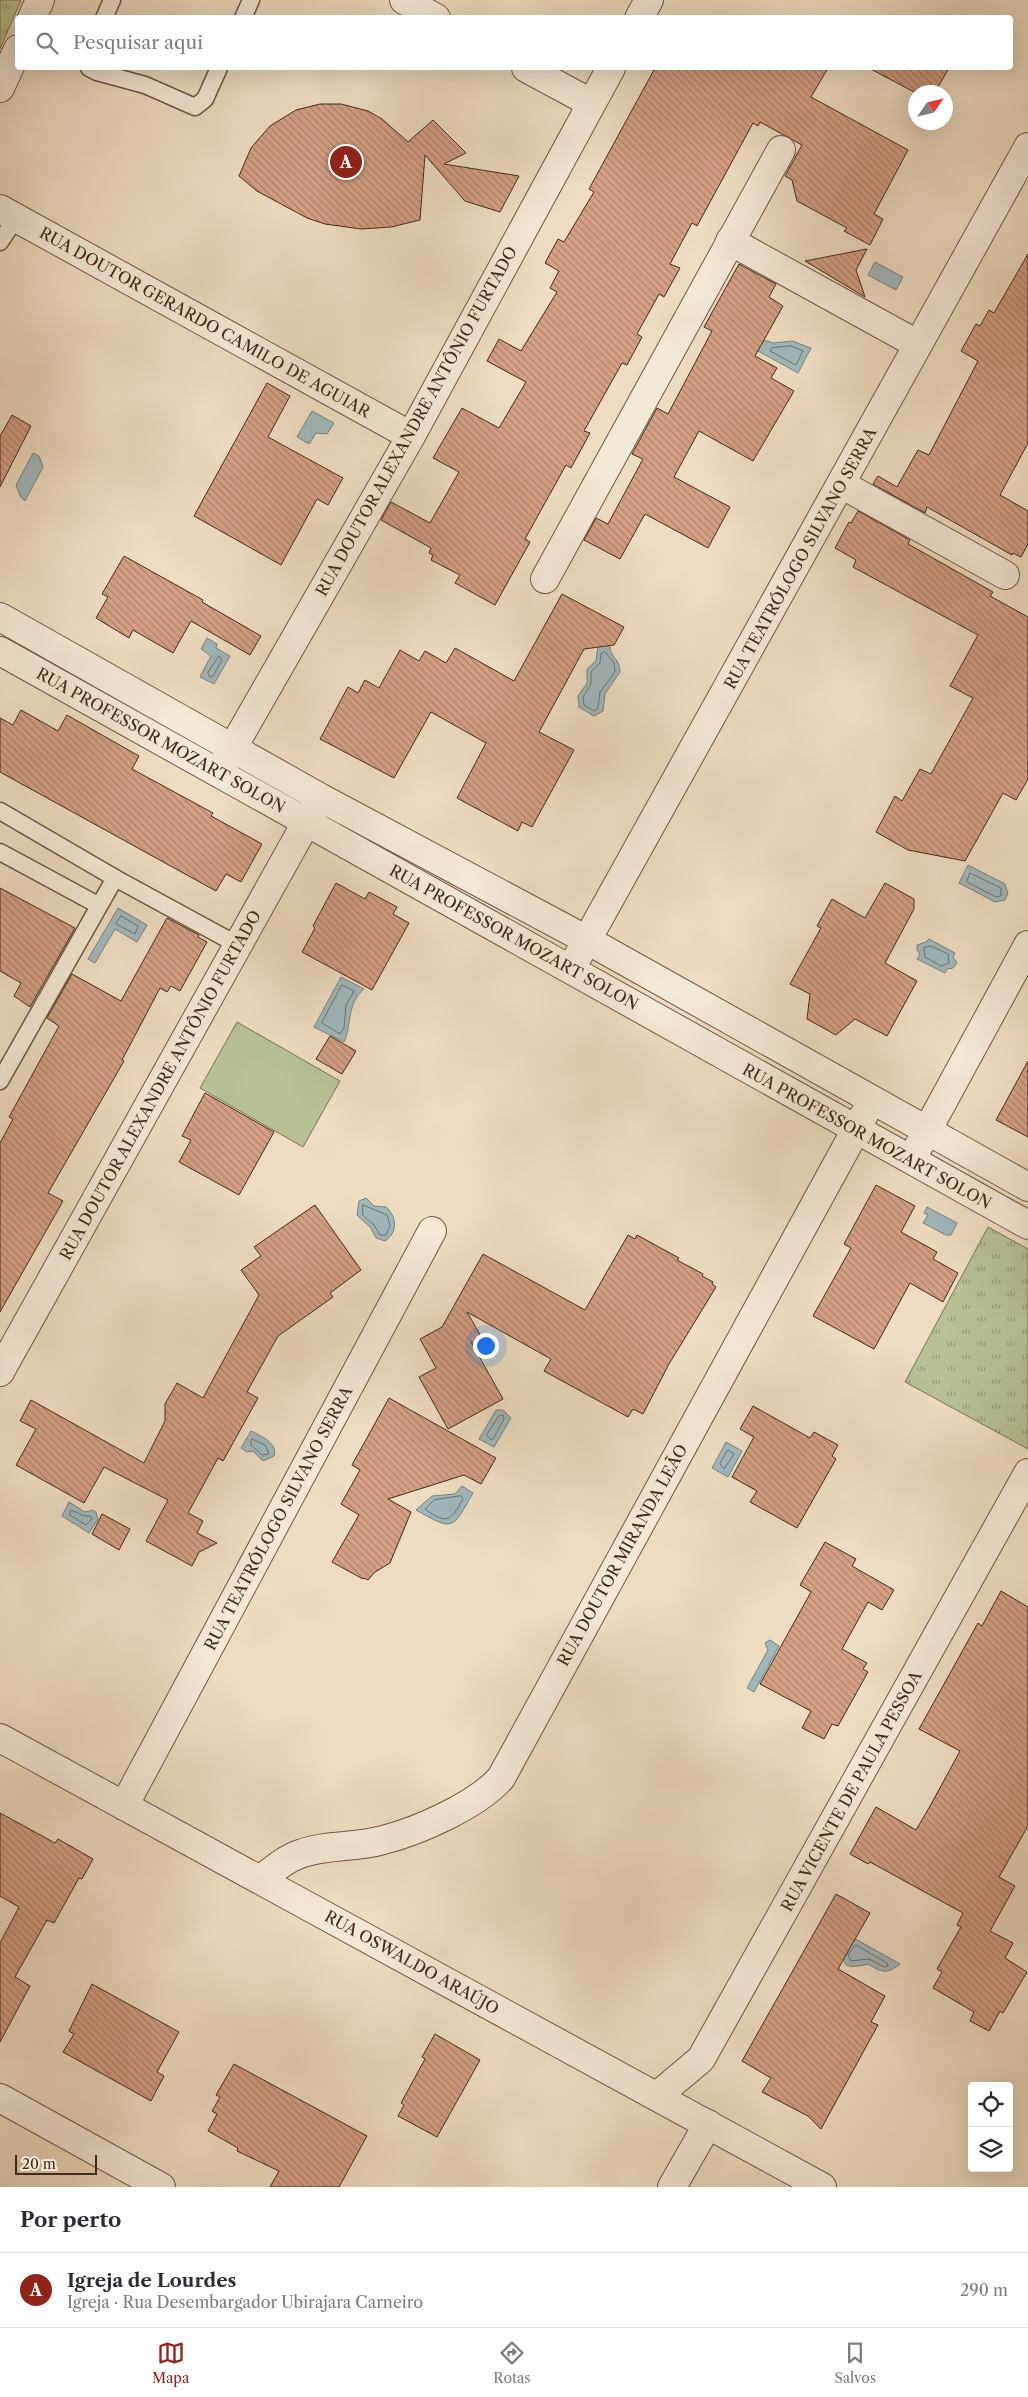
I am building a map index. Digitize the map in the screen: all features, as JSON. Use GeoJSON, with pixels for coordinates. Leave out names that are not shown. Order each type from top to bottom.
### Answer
{"type":"FeatureCollection","features":[{"type":"Feature","properties":{"kind":"street"},"geometry":{"type":"LineString","coordinates":[[33,15],[40,0]]}},
{"type":"Feature","properties":{"kind":"street"},"geometry":{"type":"LineString","coordinates":[[404,0],[431,15]]}},
{"type":"Feature","properties":{"kind":"street"},"geometry":{"type":"LineString","coordinates":[[641,15],[649,0]]}},
{"type":"Feature","properties":{"kind":"street"},"geometry":{"type":"LineString","coordinates":[[0,88],[15,56]]}},
{"type":"Feature","properties":{"kind":"street"},"geometry":{"type":"LineString","coordinates":[[530,70],[591,103]]}},
{"type":"Feature","properties":{"kind":"street","name":"RUA DOUTOR ALEXANDRE ANTÔNIO FURTADO"},"geometry":{"type":"LineString","coordinates":[[219,773],[232,747],[410,436],[610,70]]}},
{"type":"Feature","properties":{"kind":"street","name":"RUA TEATRÓLOGO SILVANO SERRA"},"geometry":{"type":"LineString","coordinates":[[571,968],[1028,147]]}},
{"type":"Feature","properties":{"kind":"street"},"geometry":{"type":"LineString","coordinates":[[544,579],[782,150]]}},
{"type":"Feature","properties":{"kind":"street","name":"RUA DOUTOR GERARDO CAMILO DE AGUIAR"},"geometry":{"type":"LineString","coordinates":[[8,213],[410,436]]}},
{"type":"Feature","properties":{"kind":"street"},"geometry":{"type":"LineString","coordinates":[[730,241],[917,344]]}},
{"type":"Feature","properties":{"kind":"street"},"geometry":{"type":"LineString","coordinates":[[841,484],[1005,575]]}},
{"type":"Feature","properties":{"kind":"street","name":"RUA PROFESSOR MOZART SOLON"},"geometry":{"type":"LineString","coordinates":[[0,617],[321,798],[587,940],[926,1132],[1028,1186]]}},
{"type":"Feature","properties":{"kind":"street","name":"RUA PROFESSOR MOZART SOLON"},"geometry":{"type":"LineString","coordinates":[[0,651],[571,968],[855,1130],[1028,1225]]}},
{"type":"Feature","properties":{"kind":"street","name":"RUA DOUTOR ALEXANDRE ANTÔNIO FURTADO"},"geometry":{"type":"LineString","coordinates":[[0,1372],[321,798]]}},
{"type":"Feature","properties":{"kind":"street"},"geometry":{"type":"LineString","coordinates":[[911,1161],[1028,945]]}},
{"type":"Feature","properties":{"kind":"street","name":"RUA DOUTOR MIRANDA LEÃO"},"geometry":{"type":"LineString","coordinates":[[262,1879],[283,1862],[300,1854],[382,1840],[418,1828],[476,1800],[491,1789],[501,1778],[872,1100]]}},
{"type":"Feature","properties":{"kind":"street","name":"RUA TEATRÓLOGO SILVANO SERRA"},"geometry":{"type":"LineString","coordinates":[[124,1806],[432,1230]]}},
{"type":"Feature","properties":{"kind":"street","name":"RUA VICENTE DE PAULA PESSOA"},"geometry":{"type":"LineString","coordinates":[[657,2096],[701,2059],[1028,1472]]}},
{"type":"Feature","properties":{"kind":"street","name":"RUA OSWALDO ARAÚJO"},"geometry":{"type":"LineString","coordinates":[[0,1738],[262,1879],[822,2187]]}},
{"type":"Feature","properties":{"kind":"street"},"geometry":{"type":"LineString","coordinates":[[0,2098],[161,2187]]}},
{"type":"Feature","properties":{"kind":"street"},"geometry":{"type":"LineString","coordinates":[[672,2187],[708,2124]]}},
{"type":"Feature","properties":{"kind":"lane"},"geometry":{"type":"LineString","coordinates":[[105,15],[112,0]]}},
{"type":"Feature","properties":{"kind":"lane"},"geometry":{"type":"LineString","coordinates":[[244,15],[251,0]]}},
{"type":"Feature","properties":{"kind":"lane"},"geometry":{"type":"LineString","coordinates":[[93,70],[145,85],[195,106],[205,99],[219,70]]}},
{"type":"Feature","properties":{"kind":"lane"},"geometry":{"type":"LineString","coordinates":[[0,242],[8,213]]}},
{"type":"Feature","properties":{"kind":"lane"},"geometry":{"type":"LineString","coordinates":[[0,811],[238,945]]}},
{"type":"Feature","properties":{"kind":"lane"},"geometry":{"type":"LineString","coordinates":[[0,852],[98,905]]}},
{"type":"Feature","properties":{"kind":"lane"},"geometry":{"type":"LineString","coordinates":[[0,1081],[98,905],[116,878]]}},
{"type":"Feature","properties":{"kind":"green space"},"geometry":{"type":"Polygon","coordinates":[[[0,0],[21,0],[0,49],[0,0]]]}},
{"type":"Feature","properties":{"kind":"green space"},"geometry":{"type":"Polygon","coordinates":[[[237,1022],[340,1081],[303,1147],[200,1088],[237,1022]]]}},
{"type":"Feature","properties":{"kind":"green space"},"geometry":{"type":"Polygon","coordinates":[[[988,1227],[1028,1249],[1028,1449],[905,1382],[988,1227]]]}},
{"type":"Feature","properties":{"kind":"water"},"geometry":{"type":"Polygon","coordinates":[[[875,262],[903,277],[896,290],[868,275],[875,262]]]}},
{"type":"Feature","properties":{"kind":"water"},"geometry":{"type":"Polygon","coordinates":[[[734,328],[762,344],[764,340],[773,343],[792,341],[811,348],[798,373],[731,336],[734,328]]]}},
{"type":"Feature","properties":{"kind":"water"},"geometry":{"type":"Polygon","coordinates":[[[312,411],[334,423],[327,434],[316,433],[309,444],[297,437],[312,411]]]}},
{"type":"Feature","properties":{"kind":"water"},"geometry":{"type":"Polygon","coordinates":[[[33,453],[39,456],[43,467],[25,501],[20,496],[16,485],[33,453]]]}},
{"type":"Feature","properties":{"kind":"water"},"geometry":{"type":"Polygon","coordinates":[[[207,638],[217,644],[216,648],[230,656],[214,684],[200,677],[211,656],[201,649],[207,638]]]}},
{"type":"Feature","properties":{"kind":"water"},"geometry":{"type":"Polygon","coordinates":[[[607,644],[620,668],[620,672],[605,694],[603,711],[594,716],[579,707],[578,696],[587,683],[587,669],[596,661],[598,645],[607,644]]]}},
{"type":"Feature","properties":{"kind":"water"},"geometry":{"type":"Polygon","coordinates":[[[968,865],[1005,884],[1008,893],[1005,900],[995,902],[959,883],[968,865]]]}},
{"type":"Feature","properties":{"kind":"water"},"geometry":{"type":"Polygon","coordinates":[[[118,908],[147,925],[137,942],[115,929],[95,963],[88,959],[118,908]]]}},
{"type":"Feature","properties":{"kind":"water"},"geometry":{"type":"Polygon","coordinates":[[[929,939],[955,953],[953,957],[957,963],[953,968],[947,969],[945,973],[917,959],[920,954],[917,950],[917,945],[929,939]]]}},
{"type":"Feature","properties":{"kind":"water"},"geometry":{"type":"Polygon","coordinates":[[[341,977],[364,989],[352,1007],[344,1042],[314,1027],[341,977]]]}},
{"type":"Feature","properties":{"kind":"water"},"geometry":{"type":"Polygon","coordinates":[[[366,1198],[374,1206],[386,1207],[392,1215],[394,1229],[385,1241],[376,1238],[371,1228],[357,1215],[359,1201],[366,1198]]]}},
{"type":"Feature","properties":{"kind":"water"},"geometry":{"type":"Polygon","coordinates":[[[927,1207],[957,1223],[951,1235],[946,1235],[923,1223],[928,1215],[924,1213],[927,1207]]]}},
{"type":"Feature","properties":{"kind":"water"},"geometry":{"type":"Polygon","coordinates":[[[496,1410],[503,1410],[511,1418],[494,1447],[479,1439],[496,1410]]]}},
{"type":"Feature","properties":{"kind":"water"},"geometry":{"type":"Polygon","coordinates":[[[251,1431],[264,1438],[274,1447],[274,1456],[263,1461],[253,1451],[247,1452],[241,1448],[251,1431]]]}},
{"type":"Feature","properties":{"kind":"water"},"geometry":{"type":"Polygon","coordinates":[[[726,1442],[742,1451],[728,1477],[712,1468],[726,1442]]]}},
{"type":"Feature","properties":{"kind":"water"},"geometry":{"type":"Polygon","coordinates":[[[462,1486],[473,1493],[461,1514],[451,1523],[438,1522],[416,1510],[432,1496],[455,1494],[462,1486]]]}},
{"type":"Feature","properties":{"kind":"water"},"geometry":{"type":"Polygon","coordinates":[[[69,1502],[85,1512],[93,1510],[96,1512],[98,1519],[89,1533],[62,1516],[69,1502]]]}},
{"type":"Feature","properties":{"kind":"water"},"geometry":{"type":"Polygon","coordinates":[[[770,1640],[779,1646],[754,1692],[747,1688],[768,1650],[765,1643],[770,1640]]]}},
{"type":"Feature","properties":{"kind":"water"},"geometry":{"type":"Polygon","coordinates":[[[852,1937],[900,1964],[888,1971],[877,1969],[868,1964],[858,1966],[846,1965],[844,1957],[852,1937]]]}},
{"type":"Feature","properties":{"kind":"building"},"geometry":{"type":"Polygon","coordinates":[[[654,70],[827,70],[811,97],[908,150],[874,214],[883,219],[870,245],[844,231],[847,228],[797,201],[792,180],[785,176],[802,145],[760,122],[758,126],[753,123],[697,226],[692,223],[670,264],[680,268],[664,297],[659,294],[637,334],[642,337],[627,365],[622,363],[584,431],[590,433],[571,468],[566,465],[525,539],[530,542],[495,605],[455,583],[460,575],[431,560],[433,555],[429,553],[431,548],[381,520],[391,502],[430,523],[459,472],[433,458],[462,408],[499,428],[526,382],[487,361],[499,339],[521,351],[557,292],[550,288],[559,271],[545,263],[558,239],[564,242],[594,192],[589,189],[654,70]]]}},
{"type":"Feature","properties":{"kind":"building"},"geometry":{"type":"Polygon","coordinates":[[[873,70],[948,70],[939,85],[908,85],[908,89],[873,70]]]}},
{"type":"Feature","properties":{"kind":"building"},"geometry":{"type":"Polygon","coordinates":[[[320,104],[341,104],[368,111],[382,119],[408,142],[433,120],[466,153],[444,164],[519,176],[500,212],[465,201],[425,155],[420,220],[391,227],[361,229],[325,224],[307,218],[257,191],[239,176],[251,148],[270,126],[296,110],[320,104]]]}},
{"type":"Feature","properties":{"kind":"building"},"geometry":{"type":"Polygon","coordinates":[[[867,249],[856,270],[865,297],[805,261],[867,249]]]}},
{"type":"Feature","properties":{"kind":"building"},"geometry":{"type":"Polygon","coordinates":[[[1028,254],[1028,443],[1000,495],[1028,511],[1028,544],[1021,557],[1013,553],[1012,555],[927,507],[925,513],[873,484],[878,476],[897,487],[918,450],[929,455],[978,361],[961,351],[976,324],[980,326],[989,310],[994,313],[1028,254]]]}},
{"type":"Feature","properties":{"kind":"building"},"geometry":{"type":"Polygon","coordinates":[[[739,264],[776,284],[769,297],[783,306],[755,356],[777,368],[771,378],[794,391],[753,461],[699,431],[674,477],[730,507],[708,548],[645,514],[620,559],[584,540],[596,518],[608,524],[643,459],[632,454],[657,408],[668,414],[712,331],[704,327],[739,264]]]}},
{"type":"Feature","properties":{"kind":"building"},"geometry":{"type":"Polygon","coordinates":[[[267,383],[290,396],[268,437],[343,478],[328,505],[317,499],[281,565],[194,516],[267,383]]]}},
{"type":"Feature","properties":{"kind":"building"},"geometry":{"type":"Polygon","coordinates":[[[12,415],[31,426],[0,487],[0,436],[12,415]]]}},
{"type":"Feature","properties":{"kind":"building"},"geometry":{"type":"Polygon","coordinates":[[[858,511],[910,540],[908,544],[993,592],[990,596],[1028,617],[1028,779],[1016,800],[1003,793],[965,861],[908,850],[876,832],[895,796],[902,801],[920,769],[931,774],[973,698],[950,686],[978,635],[853,567],[856,560],[835,548],[849,522],[851,523],[858,511]]]}},
{"type":"Feature","properties":{"kind":"building"},"geometry":{"type":"Polygon","coordinates":[[[124,556],[203,600],[202,602],[261,636],[250,655],[191,621],[173,653],[133,630],[129,638],[96,618],[108,597],[102,594],[124,556]]]}},
{"type":"Feature","properties":{"kind":"building"},"geometry":{"type":"Polygon","coordinates":[[[562,594],[624,627],[614,645],[584,649],[539,732],[574,750],[532,827],[522,822],[518,831],[457,798],[486,743],[431,712],[394,778],[320,739],[348,687],[358,693],[365,680],[379,688],[400,650],[419,661],[425,651],[446,663],[455,648],[514,681],[562,594]]]}},
{"type":"Feature","properties":{"kind":"building"},"geometry":{"type":"Polygon","coordinates":[[[21,710],[58,731],[67,715],[139,756],[132,769],[213,813],[211,816],[262,844],[241,882],[226,874],[216,891],[0,772],[0,718],[13,725],[21,710]]]}},
{"type":"Feature","properties":{"kind":"building"},"geometry":{"type":"Polygon","coordinates":[[[336,883],[365,899],[369,892],[397,907],[393,914],[409,923],[372,990],[302,952],[315,928],[313,926],[336,883]]]}},
{"type":"Feature","properties":{"kind":"building"},"geometry":{"type":"Polygon","coordinates":[[[885,883],[914,899],[914,909],[885,963],[917,981],[887,1036],[855,1019],[836,1035],[807,1019],[810,994],[790,984],[821,928],[817,926],[832,899],[865,918],[885,883]]]}},
{"type":"Feature","properties":{"kind":"building"},"geometry":{"type":"Polygon","coordinates":[[[0,888],[75,928],[30,1007],[14,996],[21,983],[0,971],[0,888]]]}},
{"type":"Feature","properties":{"kind":"building"},"geometry":{"type":"Polygon","coordinates":[[[167,918],[199,935],[198,937],[207,942],[180,991],[171,986],[167,992],[160,988],[122,1060],[124,1061],[48,1193],[63,1201],[0,1312],[0,1143],[13,1119],[9,1117],[59,1026],[47,1018],[72,974],[121,1001],[167,918]]]}},
{"type":"Feature","properties":{"kind":"building"},"geometry":{"type":"Polygon","coordinates":[[[330,1036],[356,1051],[342,1074],[316,1059],[330,1036]]]}},
{"type":"Feature","properties":{"kind":"building"},"geometry":{"type":"Polygon","coordinates":[[[1028,1061],[1028,1137],[996,1120],[1028,1061]]]}},
{"type":"Feature","properties":{"kind":"building"},"geometry":{"type":"Polygon","coordinates":[[[205,1093],[274,1132],[239,1195],[179,1162],[191,1140],[182,1136],[205,1093]]]}},
{"type":"Feature","properties":{"kind":"building"},"geometry":{"type":"Polygon","coordinates":[[[876,1185],[915,1206],[901,1232],[937,1252],[933,1259],[958,1273],[943,1302],[910,1283],[874,1349],[813,1316],[851,1248],[844,1244],[876,1185]]]}},
{"type":"Feature","properties":{"kind":"building"},"geometry":{"type":"Polygon","coordinates":[[[315,1205],[361,1270],[330,1293],[333,1297],[278,1336],[247,1392],[258,1398],[223,1461],[218,1458],[188,1513],[203,1521],[197,1533],[217,1543],[199,1552],[192,1566],[146,1541],[168,1500],[104,1467],[84,1503],[16,1465],[36,1429],[20,1421],[31,1400],[144,1463],[165,1421],[165,1404],[177,1383],[203,1398],[259,1295],[241,1270],[261,1256],[254,1247],[315,1205]]]}},
{"type":"Feature","properties":{"kind":"building"},"geometry":{"type":"Polygon","coordinates":[[[628,1235],[635,1239],[637,1235],[679,1258],[677,1260],[703,1274],[702,1276],[713,1282],[712,1284],[716,1287],[669,1364],[643,1414],[633,1409],[628,1417],[544,1371],[551,1359],[467,1312],[490,1352],[471,1342],[503,1399],[448,1429],[419,1377],[436,1368],[420,1339],[442,1327],[483,1254],[585,1310],[628,1235]]]}},
{"type":"Feature","properties":{"kind":"building"},"geometry":{"type":"Polygon","coordinates":[[[389,1398],[496,1458],[481,1484],[464,1475],[388,1499],[411,1512],[390,1563],[375,1572],[368,1580],[332,1562],[359,1515],[341,1504],[360,1470],[352,1465],[389,1398]]]}},
{"type":"Feature","properties":{"kind":"building"},"geometry":{"type":"Polygon","coordinates":[[[753,1406],[810,1438],[814,1432],[838,1445],[832,1456],[836,1459],[797,1528],[750,1502],[757,1491],[732,1477],[754,1437],[740,1429],[753,1406]]]}},
{"type":"Feature","properties":{"kind":"building"},"geometry":{"type":"Polygon","coordinates":[[[102,1514],[130,1529],[119,1550],[92,1534],[102,1514]]]}},
{"type":"Feature","properties":{"kind":"building"},"geometry":{"type":"Polygon","coordinates":[[[825,1542],[856,1559],[852,1566],[894,1590],[882,1610],[868,1602],[842,1649],[867,1663],[863,1669],[868,1672],[838,1726],[832,1724],[824,1739],[802,1728],[811,1711],[760,1684],[811,1592],[800,1585],[825,1542]]]}},
{"type":"Feature","properties":{"kind":"building"},"geometry":{"type":"Polygon","coordinates":[[[1001,1591],[1028,1607],[1028,1826],[999,1877],[1015,1886],[990,1931],[1013,1943],[1005,1958],[1027,1972],[1003,2013],[1000,2011],[989,2031],[970,2021],[974,2012],[933,1988],[942,1972],[937,1969],[961,1927],[957,1925],[963,1913],[870,1862],[868,1864],[850,1854],[876,1807],[916,1830],[929,1808],[960,1751],[919,1729],[978,1623],[982,1626],[1001,1591]]]}},
{"type":"Feature","properties":{"kind":"building"},"geometry":{"type":"Polygon","coordinates":[[[0,1813],[55,1843],[58,1839],[93,1859],[82,1879],[79,1878],[54,1923],[47,1920],[15,1977],[30,1986],[0,2042],[0,1943],[19,1907],[0,1896],[0,1813]]]}},
{"type":"Feature","properties":{"kind":"building"},"geometry":{"type":"Polygon","coordinates":[[[836,1894],[870,1913],[838,1969],[885,1996],[871,2022],[878,2025],[821,2129],[808,2116],[762,2092],[771,2078],[742,2061],[836,1894]]]}},
{"type":"Feature","properties":{"kind":"building"},"geometry":{"type":"Polygon","coordinates":[[[92,1984],[179,2032],[157,2072],[164,2076],[151,2101],[63,2052],[74,2034],[69,2031],[92,1984]]]}},
{"type":"Feature","properties":{"kind":"building"},"geometry":{"type":"Polygon","coordinates":[[[435,2034],[480,2060],[437,2137],[398,2116],[404,2105],[401,2103],[425,2059],[422,2057],[435,2034]]]}},
{"type":"Feature","properties":{"kind":"building"},"geometry":{"type":"Polygon","coordinates":[[[234,2064],[367,2136],[339,2187],[270,2187],[279,2171],[237,2151],[238,2148],[208,2131],[217,2114],[212,2111],[220,2097],[216,2095],[234,2064]]]}},
{"type":"Feature","properties":{"kind":"place","name":"Igreja de Lourdes"},"geometry":{"type":"Point","coordinates":[346,162]}}]}
